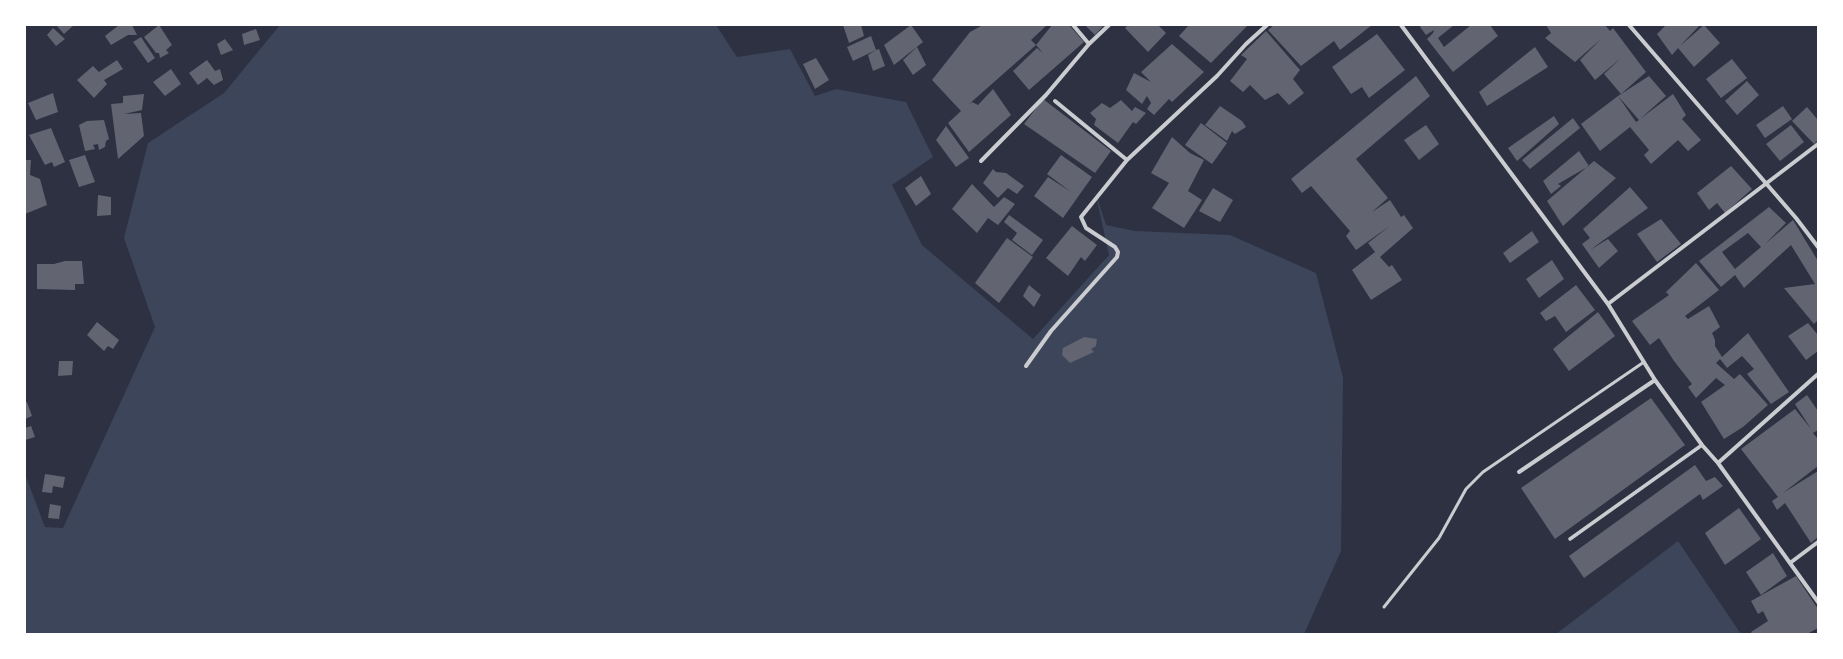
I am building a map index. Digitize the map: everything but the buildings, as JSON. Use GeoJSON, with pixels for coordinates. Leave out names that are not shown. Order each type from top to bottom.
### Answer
{"type":"FeatureCollection","features":[{"type":"Feature","properties":{"kind":"street"},"geometry":{"type":"LineString","coordinates":[[1073,25],[1089,44]]}},
{"type":"Feature","properties":{"kind":"street"},"geometry":{"type":"LineString","coordinates":[[981,161],[1046,94],[1089,44],[1109,25]]}},
{"type":"Feature","properties":{"kind":"street"},"geometry":{"type":"LineString","coordinates":[[1026,366],[1051,331],[1118,258],[1115,247],[1086,228],[1081,217],[1127,160],[1217,76],[1246,44],[1267,25]]}},
{"type":"Feature","properties":{"kind":"street"},"geometry":{"type":"LineString","coordinates":[[1401,25],[1608,304],[1655,380],[1702,445],[1718,463],[1818,602]]}},
{"type":"Feature","properties":{"kind":"street"},"geometry":{"type":"LineString","coordinates":[[1629,25],[1766,184],[1818,247]]}},
{"type":"Feature","properties":{"kind":"street"},"geometry":{"type":"LineString","coordinates":[[1054,101],[1127,160]]}},
{"type":"Feature","properties":{"kind":"street"},"geometry":{"type":"LineString","coordinates":[[1608,304],[1818,144]]}},
{"type":"Feature","properties":{"kind":"street"},"geometry":{"type":"LineString","coordinates":[[1718,463],[1818,374]]}},
{"type":"Feature","properties":{"kind":"street"},"geometry":{"type":"LineString","coordinates":[[1519,472],[1655,380]]}},
{"type":"Feature","properties":{"kind":"street"},"geometry":{"type":"LineString","coordinates":[[1570,539],[1702,445]]}},
{"type":"Feature","properties":{"kind":"street"},"geometry":{"type":"LineString","coordinates":[[1790,563],[1818,542]]}},
{"type":"Feature","properties":{"kind":"lane"},"geometry":{"type":"LineString","coordinates":[[1384,607],[1439,538],[1466,489],[1483,472],[1644,362]]}},
{"type":"Feature","properties":{"kind":"shaded area"},"geometry":{"type":"Polygon","coordinates":[[[280,25],[716,25],[737,57],[790,49],[815,96],[836,89],[906,102],[933,157],[892,185],[922,245],[1033,339],[1109,255],[1095,191],[1106,225],[1135,231],[1230,235],[1316,273],[1343,377],[1341,551],[1304,634],[25,634],[25,474],[45,527],[63,528],[155,327],[124,238],[148,143],[224,93],[280,25]]]}},
{"type":"Feature","properties":{"kind":"shaded area"},"geometry":{"type":"Polygon","coordinates":[[[1678,541],[1741,634],[1556,634],[1678,541]]]}}]}
